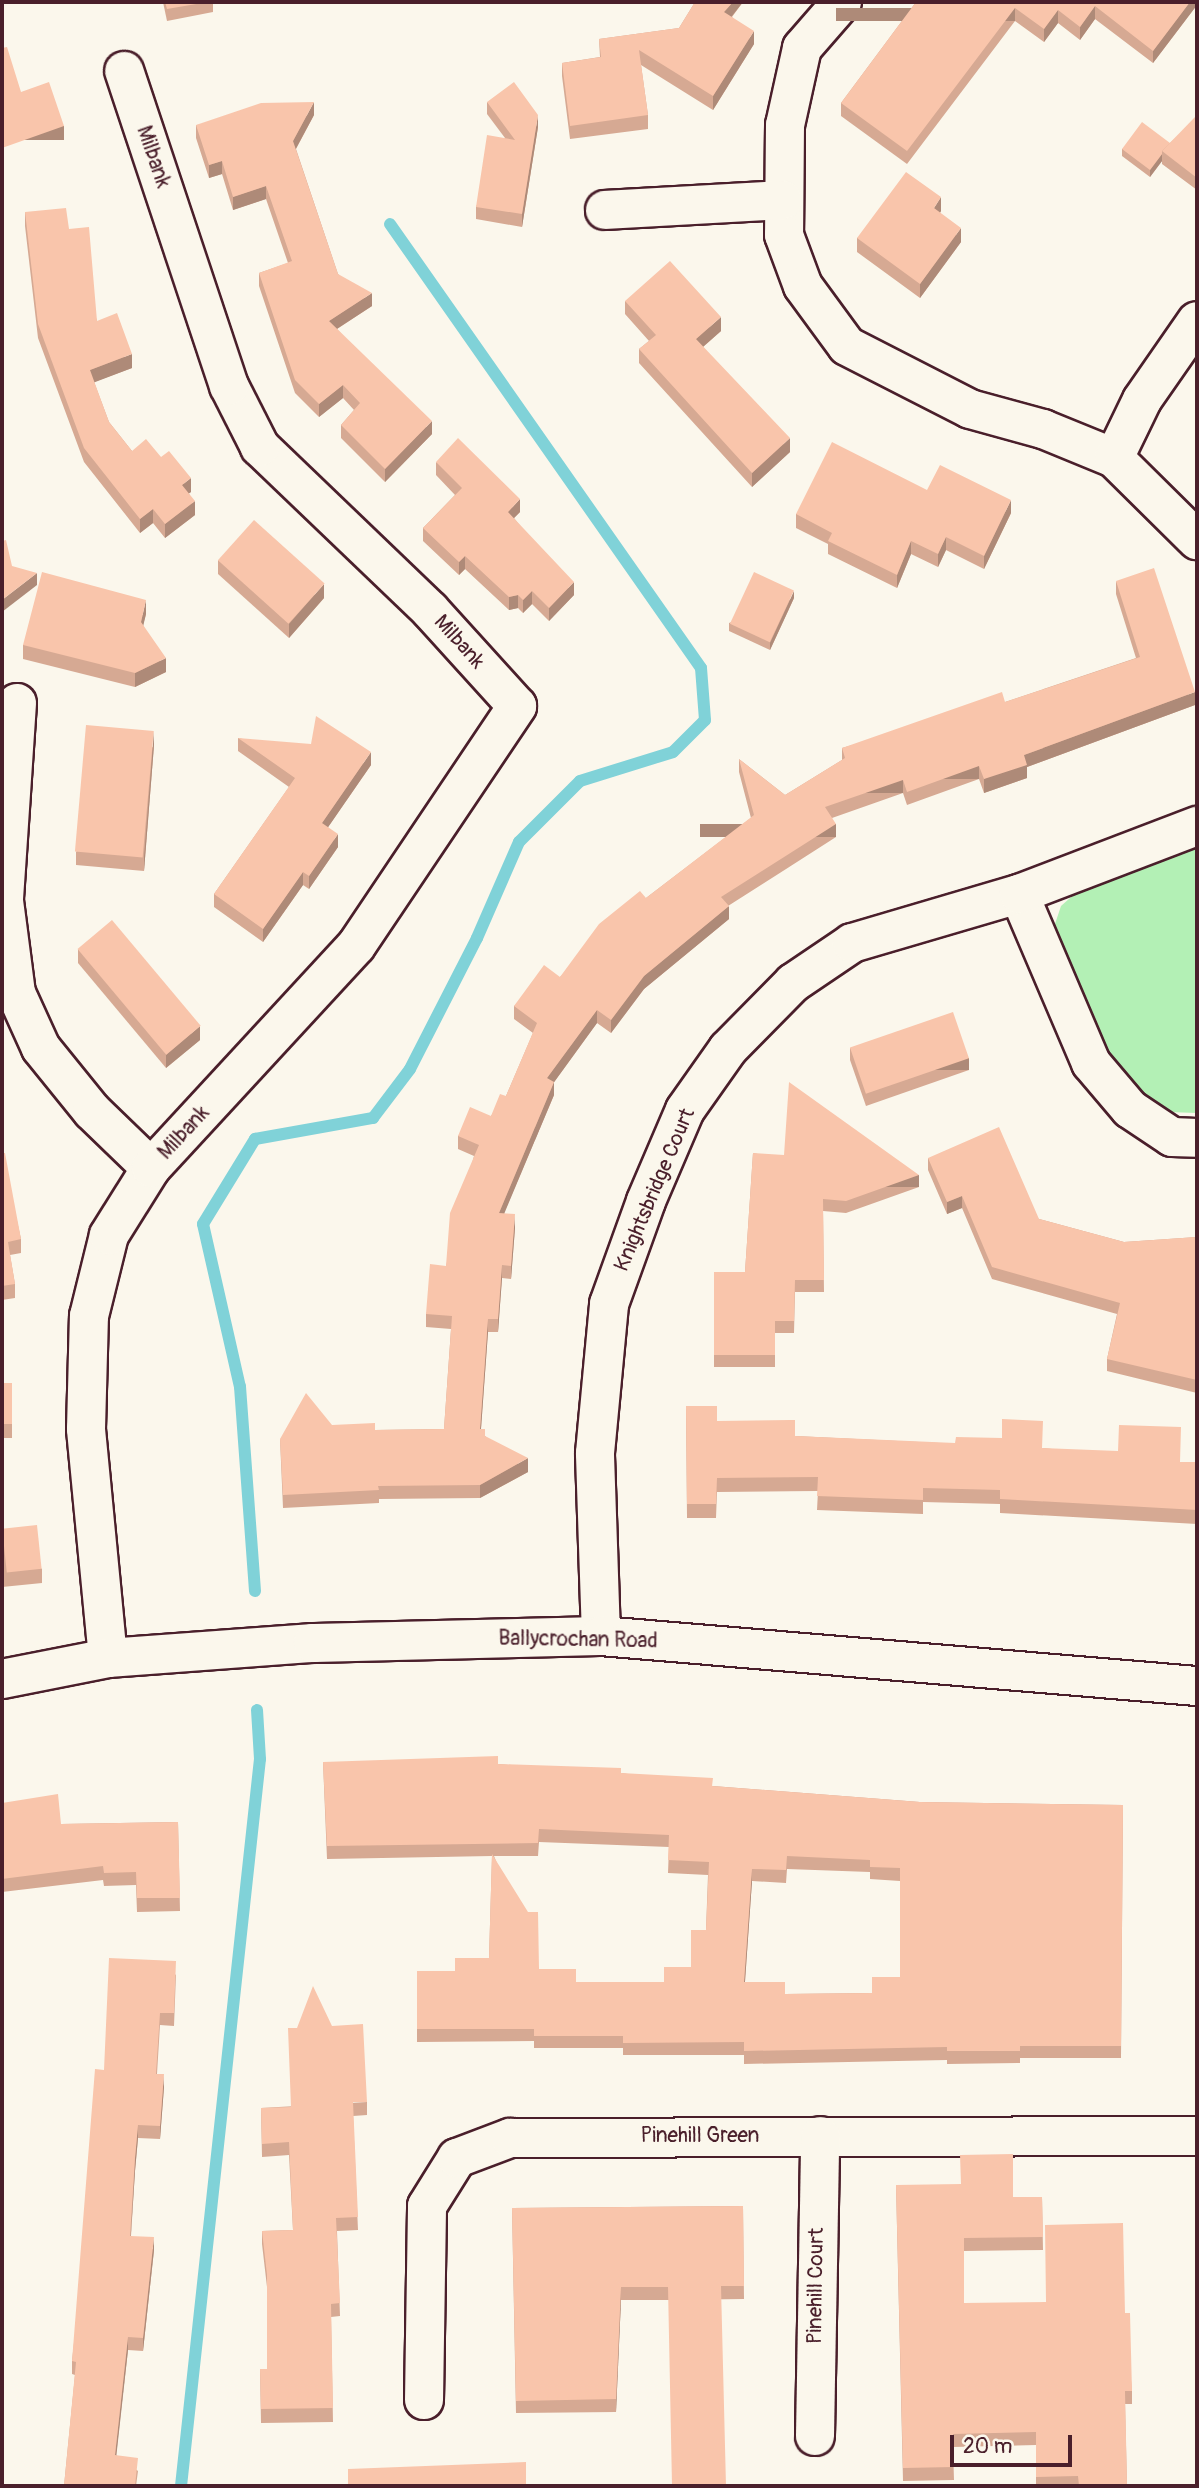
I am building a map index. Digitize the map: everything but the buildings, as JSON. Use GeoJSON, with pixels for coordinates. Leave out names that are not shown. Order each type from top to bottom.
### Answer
{"type":"FeatureCollection","features":[{"type":"Feature","properties":{"kind":"street"},"geometry":{"type":"LineString","coordinates":[[842,2],[802,48],[785,125],[784,235],[803,286],[847,346],[970,409],[1043,429],[1114,458],[1197,540]]}},
{"type":"Feature","properties":{"kind":"street","name":"Milbank"},"geometry":{"type":"LineString","coordinates":[[108,1658],[86,1429],[89,1316],[109,1235],[151,1168],[356,946],[517,706],[430,610],[260,447],[229,386],[124,71]]}},
{"type":"Feature","properties":{"kind":"street"},"geometry":{"type":"LineString","coordinates":[[605,210],[783,200]]}},
{"type":"Feature","properties":{"kind":"street"},"geometry":{"type":"LineString","coordinates":[[1114,458],[1142,400],[1197,321]]}},
{"type":"Feature","properties":{"kind":"street","name":"Milbank"},"geometry":{"type":"LineString","coordinates":[[17,703],[5,901],[16,993],[41,1048],[92,1111],[151,1168]]}},
{"type":"Feature","properties":{"kind":"street","name":"Knightsbridge Court"},"geometry":{"type":"LineString","coordinates":[[601,1636],[595,1453],[609,1304],[646,1201],[685,1111],[728,1049],[793,983],[852,943],[1019,894],[1197,826]]}},
{"type":"Feature","properties":{"kind":"street"},"geometry":{"type":"LineString","coordinates":[[1019,894],[1091,1063],[1130,1109],[1172,1137],[1197,1138]]}},
{"type":"Feature","properties":{"kind":"street","name":"Ballycrochan Road"},"geometry":{"type":"LineString","coordinates":[[2,1679],[108,1658],[313,1643],[601,1636],[1197,1686]]}},
{"type":"Feature","properties":{"kind":"street","name":"Pinehill Court"},"geometry":{"type":"LineString","coordinates":[[815,2436],[820,2136]]}},
{"type":"Feature","properties":{"kind":"street","name":"Pinehill Green"},"geometry":{"type":"LineString","coordinates":[[424,2400],[427,2206],[457,2158],[510,2138],[1197,2136]]}},
{"type":"Feature","properties":{"kind":"green space"},"geometry":{"type":"Polygon","coordinates":[[[1197,840],[1197,1113],[1168,1112],[1143,1097],[1104,1062],[1054,927],[1061,906],[1096,875],[1197,840]]]}},
{"type":"Feature","properties":{"kind":"waterway"},"geometry":{"type":"LineString","coordinates":[[255,1591],[240,1387],[203,1224],[255,1139],[373,1118],[410,1069],[477,938],[519,842],[580,781],[673,752],[705,720],[701,668],[390,224]]}},
{"type":"Feature","properties":{"kind":"waterway"},"geometry":{"type":"LineString","coordinates":[[181,2486],[260,1759],[257,1710]]}}]}
